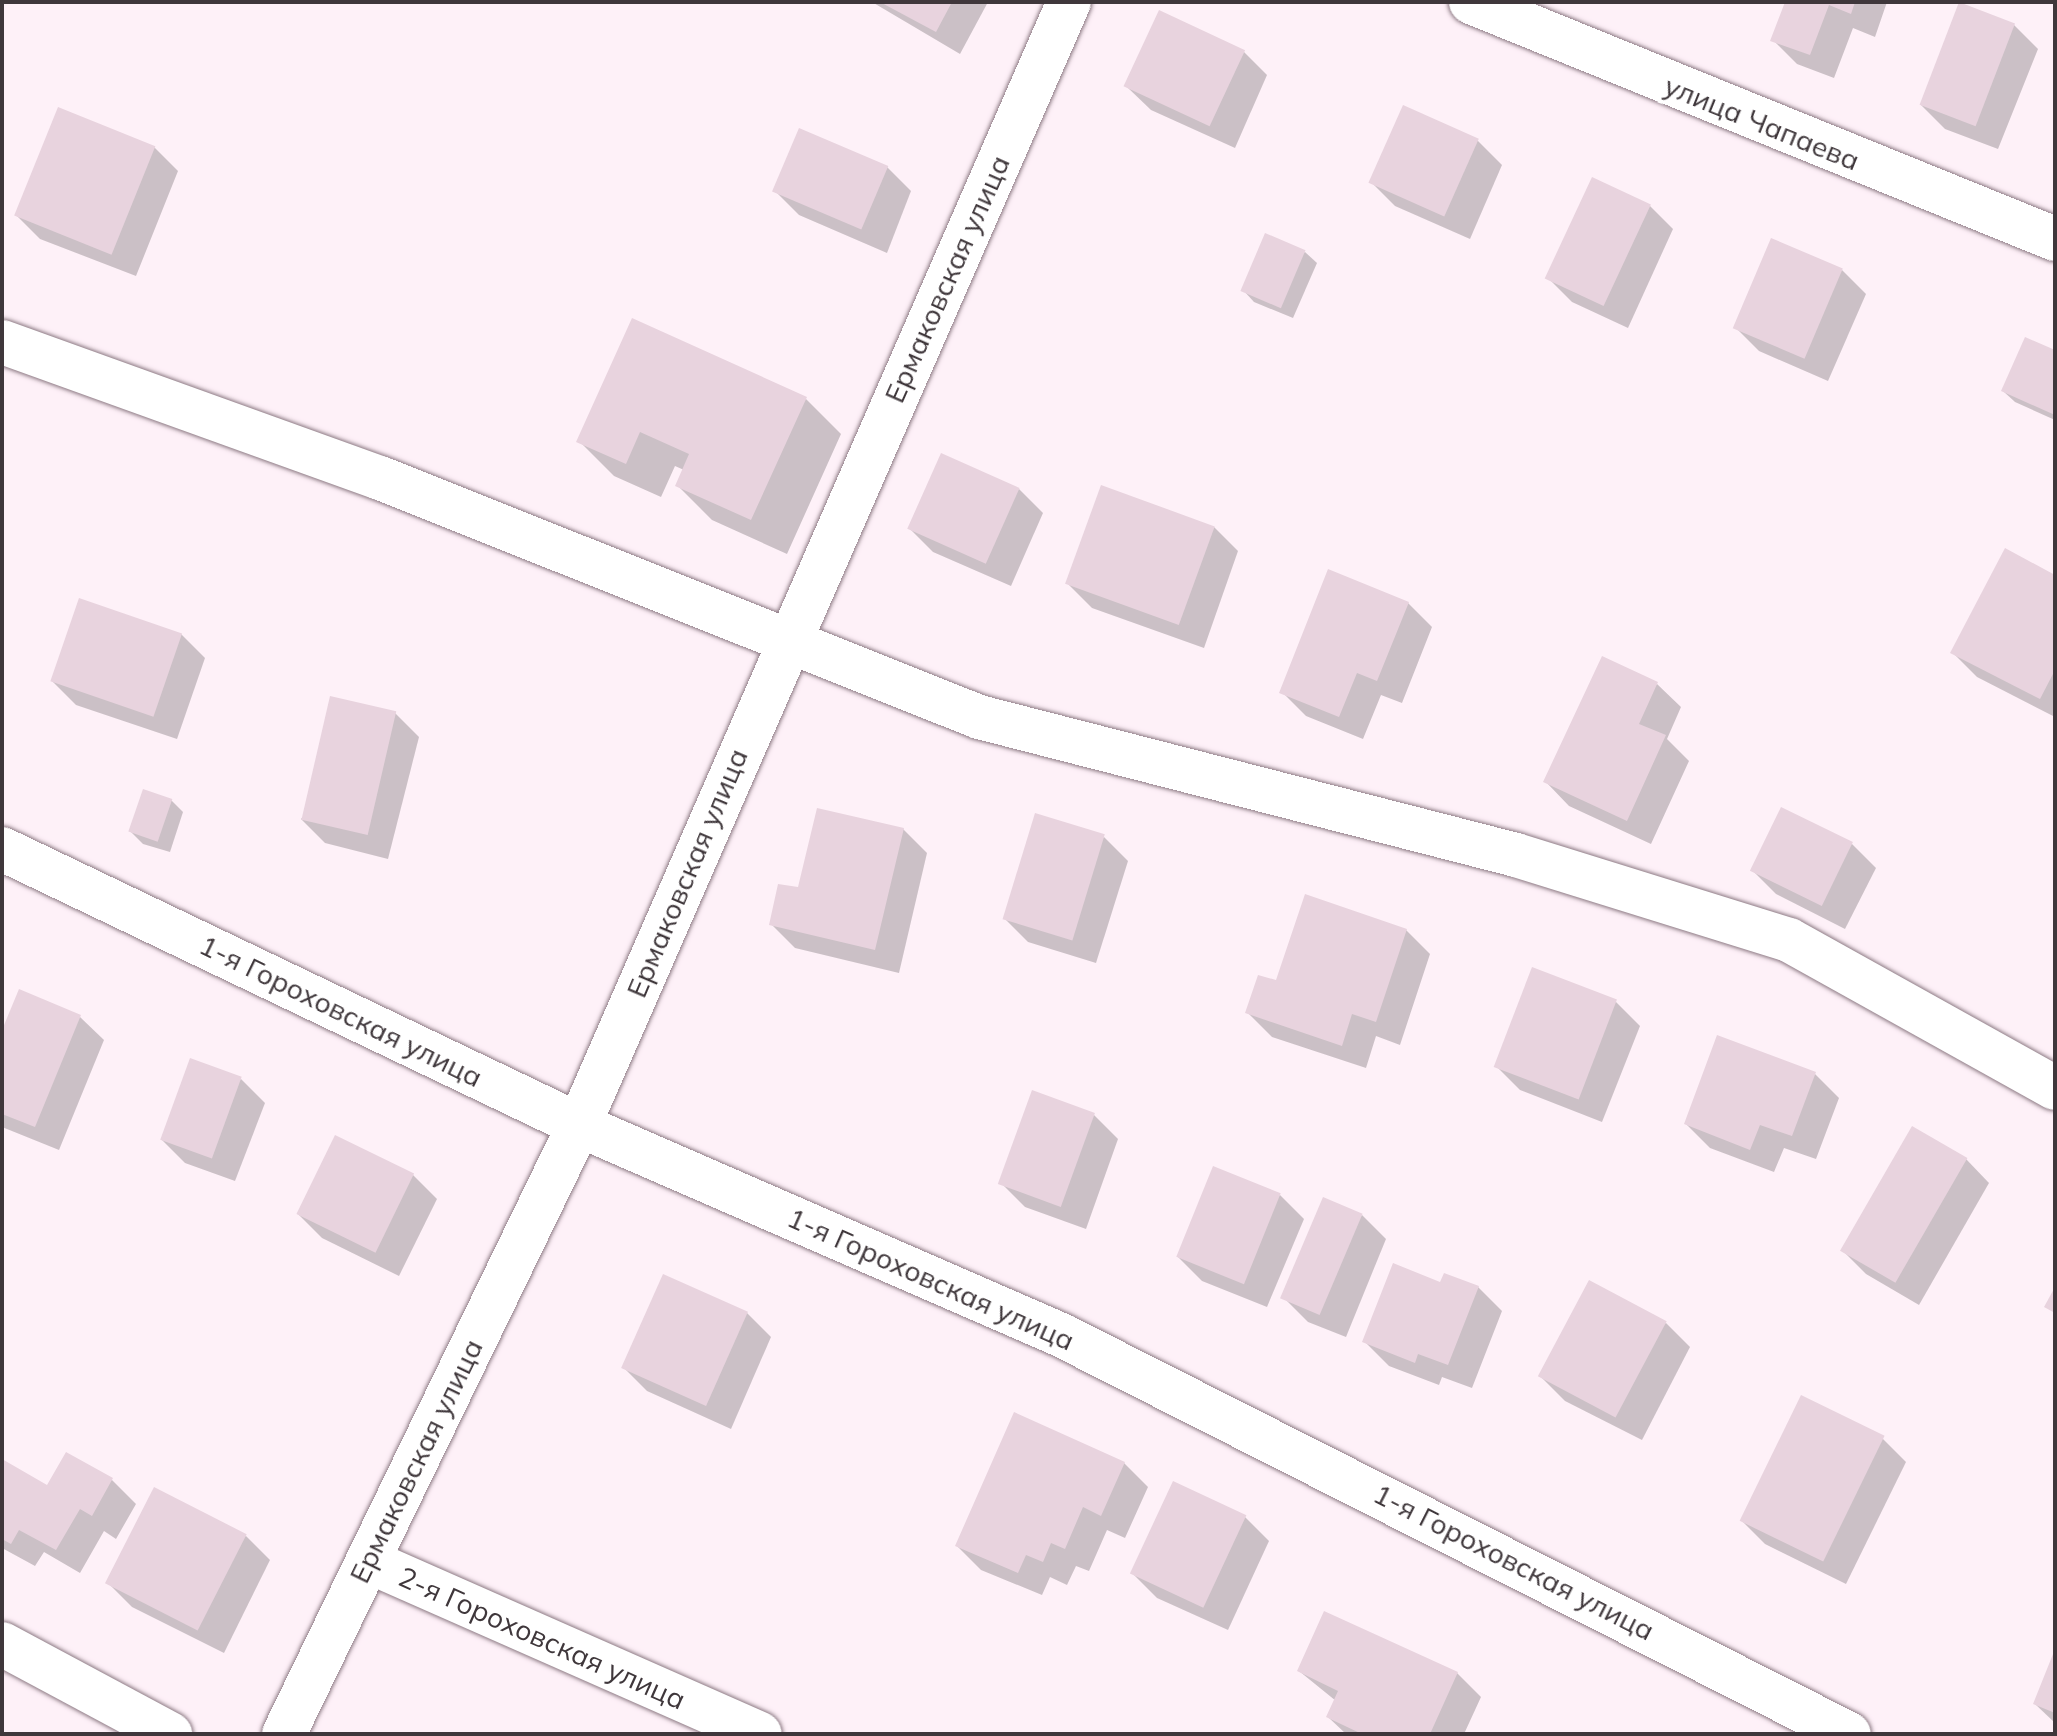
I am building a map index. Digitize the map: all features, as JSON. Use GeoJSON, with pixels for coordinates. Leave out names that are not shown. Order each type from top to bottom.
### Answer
{"type":"FeatureCollection","features":[{"type":"Feature","properties":{"kind":"street","name":"Ермаковская улица"},"geometry":{"type":"LineString","coordinates":[[284,1734],[579,1125],[787,642],[1069,2]]}},
{"type":"Feature","properties":{"kind":"street","name":"улица Чапаева"},"geometry":{"type":"LineString","coordinates":[[1471,2],[2055,239]]}},
{"type":"Feature","properties":{"kind":"street"},"geometry":{"type":"LineString","coordinates":[[2,342],[380,478],[979,717],[1516,855],[1789,940],[2055,1088]]}},
{"type":"Feature","properties":{"kind":"street","name":"1-я Гороховская улица"},"geometry":{"type":"LineString","coordinates":[[2,849],[579,1125],[1061,1335],[1849,1734]]}},
{"type":"Feature","properties":{"kind":"street","name":"2-я Гороховская улица"},"geometry":{"type":"LineString","coordinates":[[368,1561],[760,1734]]}},
{"type":"Feature","properties":{"kind":"street"},"geometry":{"type":"LineString","coordinates":[[2,1644],[170,1734]]}},
{"type":"Feature","properties":{"kind":"building"},"geometry":{"type":"Polygon","coordinates":[[[880,2],[952,2],[936,32],[880,2]]]}},
{"type":"Feature","properties":{"kind":"building"},"geometry":{"type":"Polygon","coordinates":[[[1785,2],[1855,2],[1851,14],[1829,5],[1810,55],[1770,41],[1785,2]]]}},
{"type":"Feature","properties":{"kind":"building"},"geometry":{"type":"Polygon","coordinates":[[[1959,2],[2015,24],[1976,126],[1920,105],[1959,2]]]}},
{"type":"Feature","properties":{"kind":"building"},"geometry":{"type":"Polygon","coordinates":[[[1159,10],[1245,50],[1210,126],[1124,86],[1159,10]]]}},
{"type":"Feature","properties":{"kind":"building"},"geometry":{"type":"Polygon","coordinates":[[[1403,105],[1479,139],[1444,216],[1368,183],[1403,105]]]}},
{"type":"Feature","properties":{"kind":"building"},"geometry":{"type":"Polygon","coordinates":[[[58,107],[155,146],[112,255],[14,215],[58,107]]]}},
{"type":"Feature","properties":{"kind":"building"},"geometry":{"type":"Polygon","coordinates":[[[799,128],[888,166],[861,229],[772,192],[799,128]]]}},
{"type":"Feature","properties":{"kind":"building"},"geometry":{"type":"Polygon","coordinates":[[[1592,177],[1651,204],[1604,306],[1545,279],[1592,177]]]}},
{"type":"Feature","properties":{"kind":"building"},"geometry":{"type":"Polygon","coordinates":[[[1265,233],[1306,250],[1281,308],[1240,291],[1265,233]]]}},
{"type":"Feature","properties":{"kind":"building"},"geometry":{"type":"Polygon","coordinates":[[[1771,238],[1843,268],[1805,359],[1733,328],[1771,238]]]}},
{"type":"Feature","properties":{"kind":"building"},"geometry":{"type":"Polygon","coordinates":[[[632,318],[807,397],[751,520],[675,486],[689,454],[640,432],[626,464],[576,442],[632,318]]]}},
{"type":"Feature","properties":{"kind":"building"},"geometry":{"type":"Polygon","coordinates":[[[2025,337],[2055,350],[2055,415],[2001,391],[2025,337]]]}},
{"type":"Feature","properties":{"kind":"building"},"geometry":{"type":"Polygon","coordinates":[[[941,453],[1020,488],[986,564],[907,529],[941,453]]]}},
{"type":"Feature","properties":{"kind":"building"},"geometry":{"type":"Polygon","coordinates":[[[1101,485],[1215,526],[1179,625],[1065,584],[1101,485]]]}},
{"type":"Feature","properties":{"kind":"building"},"geometry":{"type":"Polygon","coordinates":[[[2005,548],[2055,575],[2055,670],[2040,699],[1950,653],[2005,548]]]}},
{"type":"Feature","properties":{"kind":"building"},"geometry":{"type":"Polygon","coordinates":[[[1328,569],[1409,602],[1377,681],[1357,673],[1339,717],[1279,693],[1328,569]]]}},
{"type":"Feature","properties":{"kind":"building"},"geometry":{"type":"Polygon","coordinates":[[[79,598],[182,633],[153,717],[50,681],[79,598]]]}},
{"type":"Feature","properties":{"kind":"building"},"geometry":{"type":"Polygon","coordinates":[[[1602,656],[1658,682],[1639,724],[1666,735],[1627,821],[1543,782],[1602,656]]]}},
{"type":"Feature","properties":{"kind":"building"},"geometry":{"type":"Polygon","coordinates":[[[330,696],[396,711],[368,835],[301,820],[330,696]]]}},
{"type":"Feature","properties":{"kind":"building"},"geometry":{"type":"Polygon","coordinates":[[[143,789],[172,799],[158,842],[128,832],[143,789]]]}},
{"type":"Feature","properties":{"kind":"building"},"geometry":{"type":"Polygon","coordinates":[[[1781,807],[1853,842],[1822,906],[1750,871],[1781,807]]]}},
{"type":"Feature","properties":{"kind":"building"},"geometry":{"type":"Polygon","coordinates":[[[817,808],[904,828],[875,950],[769,925],[778,884],[798,887],[817,808]]]}},
{"type":"Feature","properties":{"kind":"building"},"geometry":{"type":"Polygon","coordinates":[[[1035,813],[1105,834],[1072,940],[1003,919],[1035,813]]]}},
{"type":"Feature","properties":{"kind":"building"},"geometry":{"type":"Polygon","coordinates":[[[1305,894],[1407,929],[1376,1022],[1352,1014],[1342,1046],[1245,1013],[1258,975],[1276,980],[1305,894]]]}},
{"type":"Feature","properties":{"kind":"building"},"geometry":{"type":"Polygon","coordinates":[[[1532,967],[1617,1000],[1579,1100],[1494,1067],[1532,967]]]}},
{"type":"Feature","properties":{"kind":"building"},"geometry":{"type":"Polygon","coordinates":[[[19,989],[81,1015],[35,1127],[2,1114],[2,1030],[19,989]]]}},
{"type":"Feature","properties":{"kind":"building"},"geometry":{"type":"Polygon","coordinates":[[[1717,1035],[1816,1072],[1792,1136],[1760,1125],[1750,1150],[1684,1124],[1717,1035]]]}},
{"type":"Feature","properties":{"kind":"building"},"geometry":{"type":"Polygon","coordinates":[[[190,1058],[242,1077],[212,1159],[160,1140],[190,1058]]]}},
{"type":"Feature","properties":{"kind":"building"},"geometry":{"type":"Polygon","coordinates":[[[1032,1090],[1095,1113],[1061,1207],[998,1184],[1032,1090]]]}},
{"type":"Feature","properties":{"kind":"building"},"geometry":{"type":"Polygon","coordinates":[[[1912,1126],[1967,1158],[1895,1283],[1840,1251],[1912,1126]]]}},
{"type":"Feature","properties":{"kind":"building"},"geometry":{"type":"Polygon","coordinates":[[[335,1135],[414,1174],[376,1253],[296,1214],[335,1135]]]}},
{"type":"Feature","properties":{"kind":"building"},"geometry":{"type":"Polygon","coordinates":[[[1213,1166],[1281,1193],[1244,1284],[1176,1257],[1213,1166]]]}},
{"type":"Feature","properties":{"kind":"building"},"geometry":{"type":"Polygon","coordinates":[[[1323,1197],[1363,1214],[1320,1315],[1280,1298],[1323,1197]]]}},
{"type":"Feature","properties":{"kind":"building"},"geometry":{"type":"Polygon","coordinates":[[[1393,1263],[1440,1282],[1444,1273],[1479,1286],[1448,1365],[1418,1354],[1415,1363],[1362,1342],[1393,1263]]]}},
{"type":"Feature","properties":{"kind":"building"},"geometry":{"type":"Polygon","coordinates":[[[663,1274],[748,1312],[706,1406],[621,1368],[663,1274]]]}},
{"type":"Feature","properties":{"kind":"building"},"geometry":{"type":"Polygon","coordinates":[[[1589,1280],[1667,1321],[1616,1418],[1538,1376],[1589,1280]]]}},
{"type":"Feature","properties":{"kind":"building"},"geometry":{"type":"Polygon","coordinates":[[[2055,1287],[2055,1313],[2044,1307],[2055,1287]]]}},
{"type":"Feature","properties":{"kind":"building"},"geometry":{"type":"Polygon","coordinates":[[[1801,1395],[1885,1436],[1823,1562],[1740,1521],[1801,1395]]]}},
{"type":"Feature","properties":{"kind":"building"},"geometry":{"type":"Polygon","coordinates":[[[1014,1412],[1125,1462],[1101,1516],[1083,1507],[1065,1549],[1051,1543],[1043,1562],[1026,1555],[1018,1573],[955,1546],[1014,1412]]]}},
{"type":"Feature","properties":{"kind":"building"},"geometry":{"type":"Polygon","coordinates":[[[66,1452],[113,1478],[92,1516],[80,1509],[56,1550],[19,1530],[11,1544],[2,1539],[2,1459],[47,1485],[66,1452]]]}},
{"type":"Feature","properties":{"kind":"building"},"geometry":{"type":"Polygon","coordinates":[[[1173,1481],[1246,1515],[1203,1608],[1130,1573],[1173,1481]]]}},
{"type":"Feature","properties":{"kind":"building"},"geometry":{"type":"Polygon","coordinates":[[[154,1487],[247,1534],[198,1630],[105,1583],[154,1487]]]}},
{"type":"Feature","properties":{"kind":"building"},"geometry":{"type":"Polygon","coordinates":[[[1324,1611],[1458,1672],[1430,1734],[1362,1734],[1326,1717],[1338,1691],[1297,1671],[1324,1611]]]}},
{"type":"Feature","properties":{"kind":"building"},"geometry":{"type":"Polygon","coordinates":[[[2055,1649],[2055,1713],[2033,1704],[2055,1649]]]}}]}
